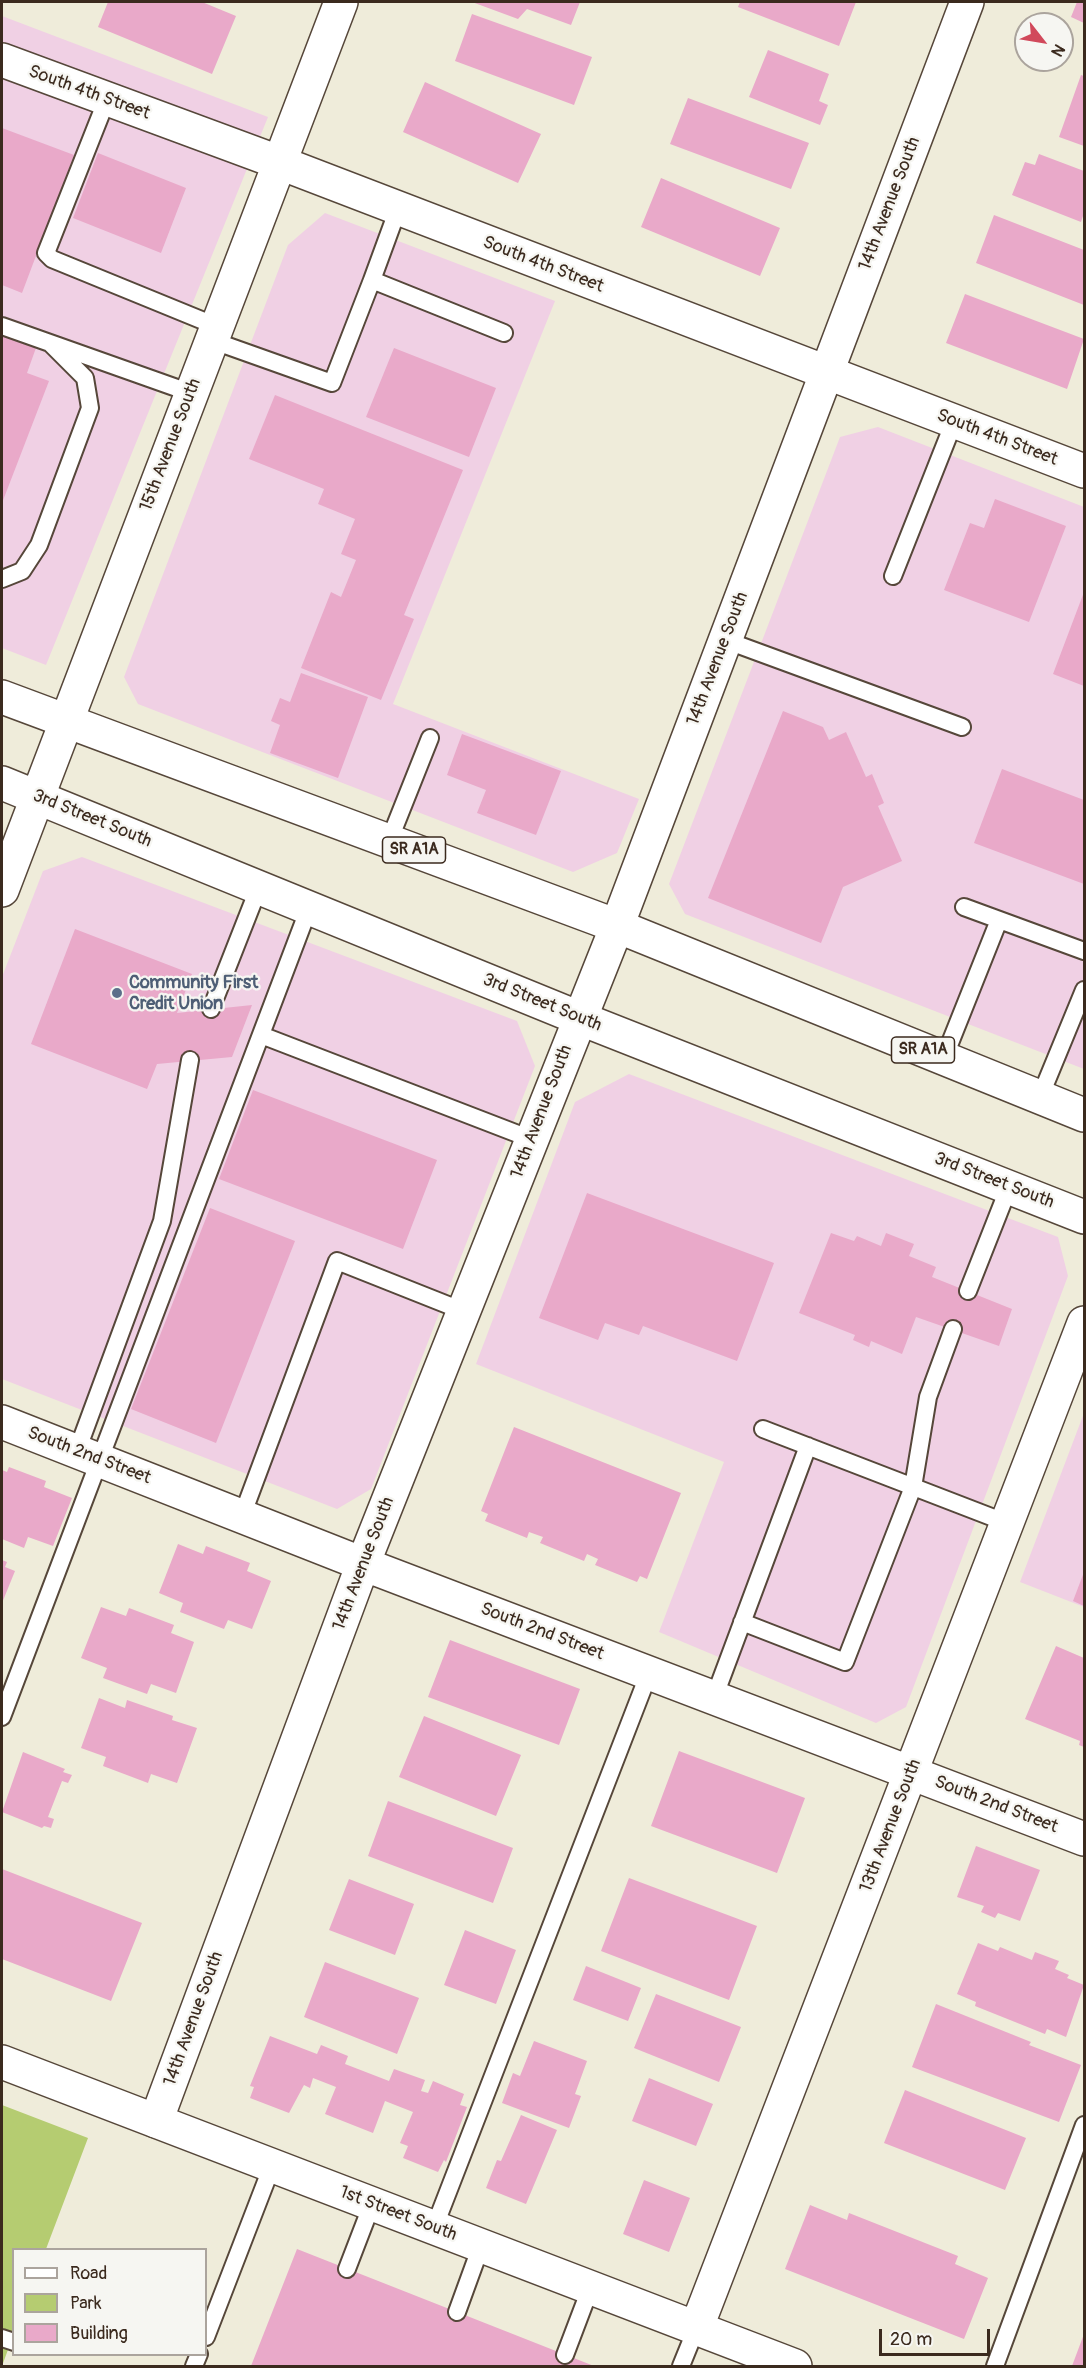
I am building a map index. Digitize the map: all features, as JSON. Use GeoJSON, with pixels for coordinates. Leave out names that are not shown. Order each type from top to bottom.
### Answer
{"type":"FeatureCollection","features":[{"type":"Feature","properties":{"kind":"street","name":"15th Avenue South"},"geometry":{"type":"LineString","coordinates":[[2,890],[278,162],[342,2]]}},
{"type":"Feature","properties":{"kind":"street","name":"14th Avenue South"},"geometry":{"type":"LineString","coordinates":[[156,2121],[363,1564],[617,926],[968,2]]}},
{"type":"Feature","properties":{"kind":"street","name":"South 4th Street"},"geometry":{"type":"LineString","coordinates":[[2,60],[278,162],[825,374],[1084,471]]}},
{"type":"Feature","properties":{"kind":"street","name":"SR A1A"},"geometry":{"type":"LineString","coordinates":[[2,697],[617,926],[1084,1115]]}},
{"type":"Feature","properties":{"kind":"street","name":"3rd Street South"},"geometry":{"type":"LineString","coordinates":[[2,783],[579,1018],[1084,1217]]}},
{"type":"Feature","properties":{"kind":"street","name":"13th Avenue South"},"geometry":{"type":"LineString","coordinates":[[696,2329],[1084,1323]]}},
{"type":"Feature","properties":{"kind":"street","name":"South 2nd Street"},"geometry":{"type":"LineString","coordinates":[[2,1422],[363,1564],[1084,1839]]}},
{"type":"Feature","properties":{"kind":"street","name":"1st Street South"},"geometry":{"type":"LineString","coordinates":[[2,2062],[795,2367]]}},
{"type":"Feature","properties":{"kind":"lane"},"geometry":{"type":"LineString","coordinates":[[107,99],[46,253],[52,259],[214,333],[332,383],[398,209]]}},
{"type":"Feature","properties":{"kind":"lane"},"geometry":{"type":"LineString","coordinates":[[372,280],[504,333]]}},
{"type":"Feature","properties":{"kind":"lane"},"geometry":{"type":"LineString","coordinates":[[2,326],[191,393]]}},
{"type":"Feature","properties":{"kind":"lane"},"geometry":{"type":"LineString","coordinates":[[2,579],[22,570],[39,545],[90,408],[85,378],[51,344]]}},
{"type":"Feature","properties":{"kind":"lane"},"geometry":{"type":"LineString","coordinates":[[893,576],[954,422]]}},
{"type":"Feature","properties":{"kind":"lane"},"geometry":{"type":"LineString","coordinates":[[725,640],[962,727]]}},
{"type":"Feature","properties":{"kind":"lane"},"geometry":{"type":"LineString","coordinates":[[389,841],[430,738]]}},
{"type":"Feature","properties":{"kind":"lane"},"geometry":{"type":"LineString","coordinates":[[211,1009],[259,887]]}},
{"type":"Feature","properties":{"kind":"lane"},"geometry":{"type":"LineString","coordinates":[[964,907],[1084,951]]}},
{"type":"Feature","properties":{"kind":"lane"},"geometry":{"type":"LineString","coordinates":[[88,1456],[261,1035],[309,908]]}},
{"type":"Feature","properties":{"kind":"lane"},"geometry":{"type":"LineString","coordinates":[[944,1058],[999,920]]}},
{"type":"Feature","properties":{"kind":"lane"},"geometry":{"type":"LineString","coordinates":[[1040,1097],[1084,990]]}},
{"type":"Feature","properties":{"kind":"lane"},"geometry":{"type":"LineString","coordinates":[[261,1035],[531,1139]]}},
{"type":"Feature","properties":{"kind":"lane"},"geometry":{"type":"LineString","coordinates":[[2,1717],[162,1221],[190,1060]]}},
{"type":"Feature","properties":{"kind":"lane"},"geometry":{"type":"LineString","coordinates":[[968,1291],[1010,1187]]}},
{"type":"Feature","properties":{"kind":"lane"},"geometry":{"type":"LineString","coordinates":[[242,1516],[337,1261],[463,1311]]}},
{"type":"Feature","properties":{"kind":"lane"},"geometry":{"type":"LineString","coordinates":[[742,1622],[845,1662],[913,1487],[928,1397],[953,1329]]}},
{"type":"Feature","properties":{"kind":"lane"},"geometry":{"type":"LineString","coordinates":[[763,1429],[1007,1524]]}},
{"type":"Feature","properties":{"kind":"lane"},"geometry":{"type":"LineString","coordinates":[[714,1698],[808,1446]]}},
{"type":"Feature","properties":{"kind":"lane"},"geometry":{"type":"LineString","coordinates":[[434,2228],[649,1673]]}},
{"type":"Feature","properties":{"kind":"lane"},"geometry":{"type":"LineString","coordinates":[[994,2367],[1084,2125]]}},
{"type":"Feature","properties":{"kind":"lane"},"geometry":{"type":"LineString","coordinates":[[207,2334],[272,2166]]}},
{"type":"Feature","properties":{"kind":"lane"},"geometry":{"type":"LineString","coordinates":[[348,2269],[372,2204]]}},
{"type":"Feature","properties":{"kind":"lane"},"geometry":{"type":"LineString","coordinates":[[457,2312],[481,2246]]}},
{"type":"Feature","properties":{"kind":"lane"},"geometry":{"type":"LineString","coordinates":[[565,2355],[590,2289]]}},
{"type":"Feature","properties":{"kind":"lane"},"geometry":{"type":"LineString","coordinates":[[681,2367],[696,2329]]}},
{"type":"Feature","properties":{"kind":"shaded area"},"geometry":{"type":"Polygon","coordinates":[[[2,16],[268,117],[46,665],[2,648],[2,16]]]}},
{"type":"Feature","properties":{"kind":"shaded area"},"geometry":{"type":"Polygon","coordinates":[[[325,213],[555,301],[393,704],[639,799],[617,853],[573,872],[138,704],[124,677],[288,245],[325,213]]]}},
{"type":"Feature","properties":{"kind":"shaded area"},"geometry":{"type":"Polygon","coordinates":[[[878,427],[1084,507],[1084,1069],[685,914],[669,884],[840,437],[878,427]]]}},
{"type":"Feature","properties":{"kind":"shaded area"},"geometry":{"type":"Polygon","coordinates":[[[82,857],[517,1021],[535,1066],[371,1489],[337,1509],[2,1379],[2,977],[43,871],[82,857]]]}},
{"type":"Feature","properties":{"kind":"shaded area"},"geometry":{"type":"Polygon","coordinates":[[[629,1074],[1058,1237],[1068,1276],[906,1707],[876,1723],[659,1632],[724,1462],[476,1364],[575,1102],[629,1074]]]}},
{"type":"Feature","properties":{"kind":"shaded area"},"geometry":{"type":"Polygon","coordinates":[[[1084,1413],[1084,1607],[1020,1582],[1084,1413]]]}},
{"type":"Feature","properties":{"kind":"green space"},"geometry":{"type":"Polygon","coordinates":[[[2,2105],[88,2138],[46,2248],[12,2248],[12,2339],[2,2366],[2,2105]]]}},
{"type":"Feature","properties":{"kind":"building"},"geometry":{"type":"Polygon","coordinates":[[[108,2],[202,2],[236,16],[212,74],[98,27],[108,2]]]}},
{"type":"Feature","properties":{"kind":"building"},"geometry":{"type":"Polygon","coordinates":[[[472,2],[580,2],[571,25],[527,9],[518,19],[472,2]]]}},
{"type":"Feature","properties":{"kind":"building"},"geometry":{"type":"Polygon","coordinates":[[[740,2],[856,2],[839,46],[738,7],[740,2]]]}},
{"type":"Feature","properties":{"kind":"building"},"geometry":{"type":"Polygon","coordinates":[[[1077,2],[1084,2],[1084,23],[1074,18],[1073,12],[1077,2]]]}},
{"type":"Feature","properties":{"kind":"building"},"geometry":{"type":"Polygon","coordinates":[[[472,14],[592,57],[574,105],[455,61],[472,14]]]}},
{"type":"Feature","properties":{"kind":"building"},"geometry":{"type":"Polygon","coordinates":[[[768,50],[829,74],[819,101],[828,105],[820,125],[749,97],[768,50]]]}},
{"type":"Feature","properties":{"kind":"building"},"geometry":{"type":"Polygon","coordinates":[[[1081,75],[1084,76],[1084,146],[1059,137],[1081,75]]]}},
{"type":"Feature","properties":{"kind":"building"},"geometry":{"type":"Polygon","coordinates":[[[425,82],[541,134],[518,183],[403,132],[425,82]]]}},
{"type":"Feature","properties":{"kind":"building"},"geometry":{"type":"Polygon","coordinates":[[[688,98],[809,143],[791,189],[670,144],[688,98]]]}},
{"type":"Feature","properties":{"kind":"building"},"geometry":{"type":"Polygon","coordinates":[[[2,128],[74,155],[22,293],[2,285],[2,128]]]}},
{"type":"Feature","properties":{"kind":"building"},"geometry":{"type":"Polygon","coordinates":[[[98,153],[186,188],[161,253],[73,218],[98,153]]]}},
{"type":"Feature","properties":{"kind":"building"},"geometry":{"type":"Polygon","coordinates":[[[1039,154],[1084,171],[1084,213],[1081,222],[1012,195],[1025,162],[1035,165],[1039,154]]]}},
{"type":"Feature","properties":{"kind":"building"},"geometry":{"type":"Polygon","coordinates":[[[661,178],[780,228],[760,276],[641,227],[661,178]]]}},
{"type":"Feature","properties":{"kind":"building"},"geometry":{"type":"Polygon","coordinates":[[[994,215],[1084,250],[1084,305],[976,263],[994,215]]]}},
{"type":"Feature","properties":{"kind":"building"},"geometry":{"type":"Polygon","coordinates":[[[965,294],[1084,339],[1067,389],[946,343],[965,294]]]}},
{"type":"Feature","properties":{"kind":"building"},"geometry":{"type":"Polygon","coordinates":[[[2,332],[37,345],[27,373],[49,381],[2,503],[2,332]]]}},
{"type":"Feature","properties":{"kind":"building"},"geometry":{"type":"Polygon","coordinates":[[[394,348],[496,388],[469,457],[366,417],[394,348]]]}},
{"type":"Feature","properties":{"kind":"building"},"geometry":{"type":"Polygon","coordinates":[[[275,395],[463,470],[404,615],[414,619],[381,700],[301,668],[331,592],[341,597],[356,560],[341,554],[355,519],[318,504],[324,489],[249,459],[275,395]]]}},
{"type":"Feature","properties":{"kind":"building"},"geometry":{"type":"Polygon","coordinates":[[[995,499],[1066,526],[1029,622],[944,590],[970,523],[984,528],[995,499]]]}},
{"type":"Feature","properties":{"kind":"building"},"geometry":{"type":"Polygon","coordinates":[[[1084,592],[1084,686],[1053,674],[1084,592]]]}},
{"type":"Feature","properties":{"kind":"building"},"geometry":{"type":"Polygon","coordinates":[[[301,673],[368,697],[338,778],[270,753],[280,725],[271,721],[280,698],[290,702],[301,673]]]}},
{"type":"Feature","properties":{"kind":"building"},"geometry":{"type":"Polygon","coordinates":[[[783,711],[823,727],[829,740],[846,732],[866,777],[872,774],[884,803],[878,806],[902,861],[843,887],[821,943],[708,898],[783,711]]]}},
{"type":"Feature","properties":{"kind":"building"},"geometry":{"type":"Polygon","coordinates":[[[462,734],[561,771],[536,835],[477,813],[486,790],[447,775],[462,734]]]}},
{"type":"Feature","properties":{"kind":"building"},"geometry":{"type":"Polygon","coordinates":[[[1002,769],[1084,800],[1084,884],[974,843],[1002,769]]]}},
{"type":"Feature","properties":{"kind":"building","name":"Community First Credit Union"},"geometry":{"type":"Polygon","coordinates":[[[75,929],[192,974],[177,1013],[252,1005],[232,1057],[157,1064],[147,1089],[31,1044],[75,929]]]}},
{"type":"Feature","properties":{"kind":"building"},"geometry":{"type":"Polygon","coordinates":[[[253,1090],[437,1160],[403,1249],[219,1179],[253,1090]]]}},
{"type":"Feature","properties":{"kind":"building"},"geometry":{"type":"Polygon","coordinates":[[[587,1193],[774,1263],[737,1361],[643,1326],[639,1335],[605,1323],[598,1340],[539,1318],[587,1193]]]}},
{"type":"Feature","properties":{"kind":"building"},"geometry":{"type":"Polygon","coordinates":[[[210,1208],[295,1241],[216,1443],[131,1409],[210,1208]]]}},
{"type":"Feature","properties":{"kind":"building"},"geometry":{"type":"Polygon","coordinates":[[[831,1233],[854,1241],[857,1236],[881,1246],[886,1233],[914,1244],[909,1256],[936,1267],[932,1277],[1012,1309],[999,1346],[916,1317],[902,1354],[871,1341],[869,1347],[853,1340],[855,1335],[799,1313],[831,1233]]]}},
{"type":"Feature","properties":{"kind":"building"},"geometry":{"type":"Polygon","coordinates":[[[514,1427],[681,1493],[647,1579],[640,1576],[637,1582],[595,1565],[598,1559],[587,1554],[584,1561],[540,1543],[543,1537],[529,1532],[527,1538],[485,1521],[488,1514],[481,1511],[514,1427]]]}},
{"type":"Feature","properties":{"kind":"building"},"geometry":{"type":"Polygon","coordinates":[[[9,1467],[46,1481],[44,1487],[72,1498],[53,1546],[28,1537],[24,1548],[2,1539],[2,1470],[7,1472],[9,1467]]]}},
{"type":"Feature","properties":{"kind":"building"},"geometry":{"type":"Polygon","coordinates":[[[178,1544],[203,1554],[206,1546],[250,1563],[247,1571],[271,1581],[252,1629],[228,1620],[224,1629],[180,1612],[183,1603],[159,1593],[178,1544]]]}},
{"type":"Feature","properties":{"kind":"building"},"geometry":{"type":"Polygon","coordinates":[[[2,1560],[7,1562],[5,1567],[15,1571],[2,1603],[2,1560]]]}},
{"type":"Feature","properties":{"kind":"building"},"geometry":{"type":"Polygon","coordinates":[[[1084,1572],[1084,1606],[1073,1601],[1084,1572]]]}},
{"type":"Feature","properties":{"kind":"building"},"geometry":{"type":"Polygon","coordinates":[[[101,1607],[126,1616],[129,1608],[174,1625],[171,1633],[194,1642],[176,1693],[151,1684],[147,1694],[103,1678],[107,1668],[81,1658],[101,1607]]]}},
{"type":"Feature","properties":{"kind":"building"},"geometry":{"type":"Polygon","coordinates":[[[450,1640],[580,1689],[559,1745],[428,1697],[450,1640]]]}},
{"type":"Feature","properties":{"kind":"building"},"geometry":{"type":"Polygon","coordinates":[[[1056,1646],[1084,1658],[1084,1747],[1079,1745],[1080,1741],[1025,1719],[1056,1646]]]}},
{"type":"Feature","properties":{"kind":"building"},"geometry":{"type":"Polygon","coordinates":[[[99,1698],[125,1708],[127,1700],[173,1716],[172,1720],[197,1728],[177,1783],[151,1774],[148,1783],[103,1766],[106,1757],[81,1748],[99,1698]]]}},
{"type":"Feature","properties":{"kind":"building"},"geometry":{"type":"Polygon","coordinates":[[[424,1716],[521,1755],[496,1816],[399,1777],[424,1716]]]}},
{"type":"Feature","properties":{"kind":"building"},"geometry":{"type":"Polygon","coordinates":[[[679,1751],[805,1798],[777,1873],[651,1826],[679,1751]]]}},
{"type":"Feature","properties":{"kind":"building"},"geometry":{"type":"Polygon","coordinates":[[[23,1752],[65,1769],[63,1772],[72,1775],[68,1783],[62,1781],[48,1817],[54,1819],[51,1828],[44,1826],[42,1828],[2,1812],[23,1752]]]}},
{"type":"Feature","properties":{"kind":"building"},"geometry":{"type":"Polygon","coordinates":[[[388,1801],[513,1848],[493,1903],[368,1856],[388,1801]]]}},
{"type":"Feature","properties":{"kind":"building"},"geometry":{"type":"Polygon","coordinates":[[[976,1846],[1040,1870],[1020,1921],[998,1913],[995,1918],[981,1912],[984,1906],[957,1897],[976,1846]]]}},
{"type":"Feature","properties":{"kind":"building"},"geometry":{"type":"Polygon","coordinates":[[[2,1869],[142,1923],[111,2001],[2,1959],[2,1869]]]}},
{"type":"Feature","properties":{"kind":"building"},"geometry":{"type":"Polygon","coordinates":[[[629,1878],[757,1926],[729,2000],[601,1951],[629,1878]]]}},
{"type":"Feature","properties":{"kind":"building"},"geometry":{"type":"Polygon","coordinates":[[[349,1879],[414,1904],[395,1955],[329,1930],[349,1879]]]}},
{"type":"Feature","properties":{"kind":"building"},"geometry":{"type":"Polygon","coordinates":[[[465,1930],[516,1950],[496,2004],[444,1985],[465,1930]]]}},
{"type":"Feature","properties":{"kind":"building"},"geometry":{"type":"Polygon","coordinates":[[[978,1943],[998,1951],[1000,1947],[1032,1960],[1035,1952],[1059,1961],[1055,1969],[1069,1975],[1067,1978],[1084,1985],[1066,2037],[1047,2029],[1045,2034],[975,2006],[976,2002],[957,1994],[978,1943]]]}},
{"type":"Feature","properties":{"kind":"building"},"geometry":{"type":"Polygon","coordinates":[[[325,1962],[419,1998],[397,2054],[304,2017],[325,1962]]]}},
{"type":"Feature","properties":{"kind":"building"},"geometry":{"type":"Polygon","coordinates":[[[586,1966],[641,1988],[628,2021],[573,2000],[586,1966]]]}},
{"type":"Feature","properties":{"kind":"building"},"geometry":{"type":"Polygon","coordinates":[[[656,1994],[741,2027],[719,2082],[634,2048],[656,1994]]]}},
{"type":"Feature","properties":{"kind":"building"},"geometry":{"type":"Polygon","coordinates":[[[936,2004],[1031,2042],[1029,2045],[1081,2065],[1059,2122],[912,2067],[936,2004]]]}},
{"type":"Feature","properties":{"kind":"building"},"geometry":{"type":"Polygon","coordinates":[[[270,2036],[317,2054],[321,2045],[348,2056],[345,2064],[389,2081],[394,2069],[425,2080],[421,2091],[428,2093],[433,2081],[464,2094],[460,2105],[467,2107],[446,2162],[444,2160],[438,2172],[403,2158],[408,2146],[400,2143],[413,2112],[385,2101],[373,2133],[325,2114],[336,2087],[313,2078],[310,2088],[304,2085],[289,2113],[250,2098],[254,2087],[250,2086],[270,2036]]]}},
{"type":"Feature","properties":{"kind":"building"},"geometry":{"type":"Polygon","coordinates":[[[534,2041],[587,2061],[575,2094],[581,2096],[569,2128],[502,2103],[513,2073],[520,2076],[534,2041]]]}},
{"type":"Feature","properties":{"kind":"building"},"geometry":{"type":"Polygon","coordinates":[[[649,2078],[713,2104],[696,2146],[632,2121],[649,2078]]]}},
{"type":"Feature","properties":{"kind":"building"},"geometry":{"type":"Polygon","coordinates":[[[905,2090],[1026,2138],[1005,2190],[884,2143],[905,2090]]]}},
{"type":"Feature","properties":{"kind":"building"},"geometry":{"type":"Polygon","coordinates":[[[521,2115],[557,2130],[526,2204],[486,2188],[497,2160],[501,2161],[521,2115]]]}},
{"type":"Feature","properties":{"kind":"building"},"geometry":{"type":"Polygon","coordinates":[[[644,2180],[690,2198],[669,2252],[623,2234],[644,2180]]]}},
{"type":"Feature","properties":{"kind":"building"},"geometry":{"type":"Polygon","coordinates":[[[810,2205],[847,2220],[849,2213],[958,2256],[955,2264],[988,2278],[964,2339],[785,2269],[810,2205]]]}},
{"type":"Feature","properties":{"kind":"building"},"geometry":{"type":"Polygon","coordinates":[[[297,2249],[457,2312],[594,2366],[251,2366],[297,2249]]]}},
{"type":"Feature","properties":{"kind":"building"},"geometry":{"type":"Polygon","coordinates":[[[1084,2334],[1084,2366],[1072,2366],[1084,2334]]]}},
{"type":"Feature","properties":{"kind":"place","name":"Community First Credit Union"},"geometry":{"type":"Point","coordinates":[117,993]}}]}
